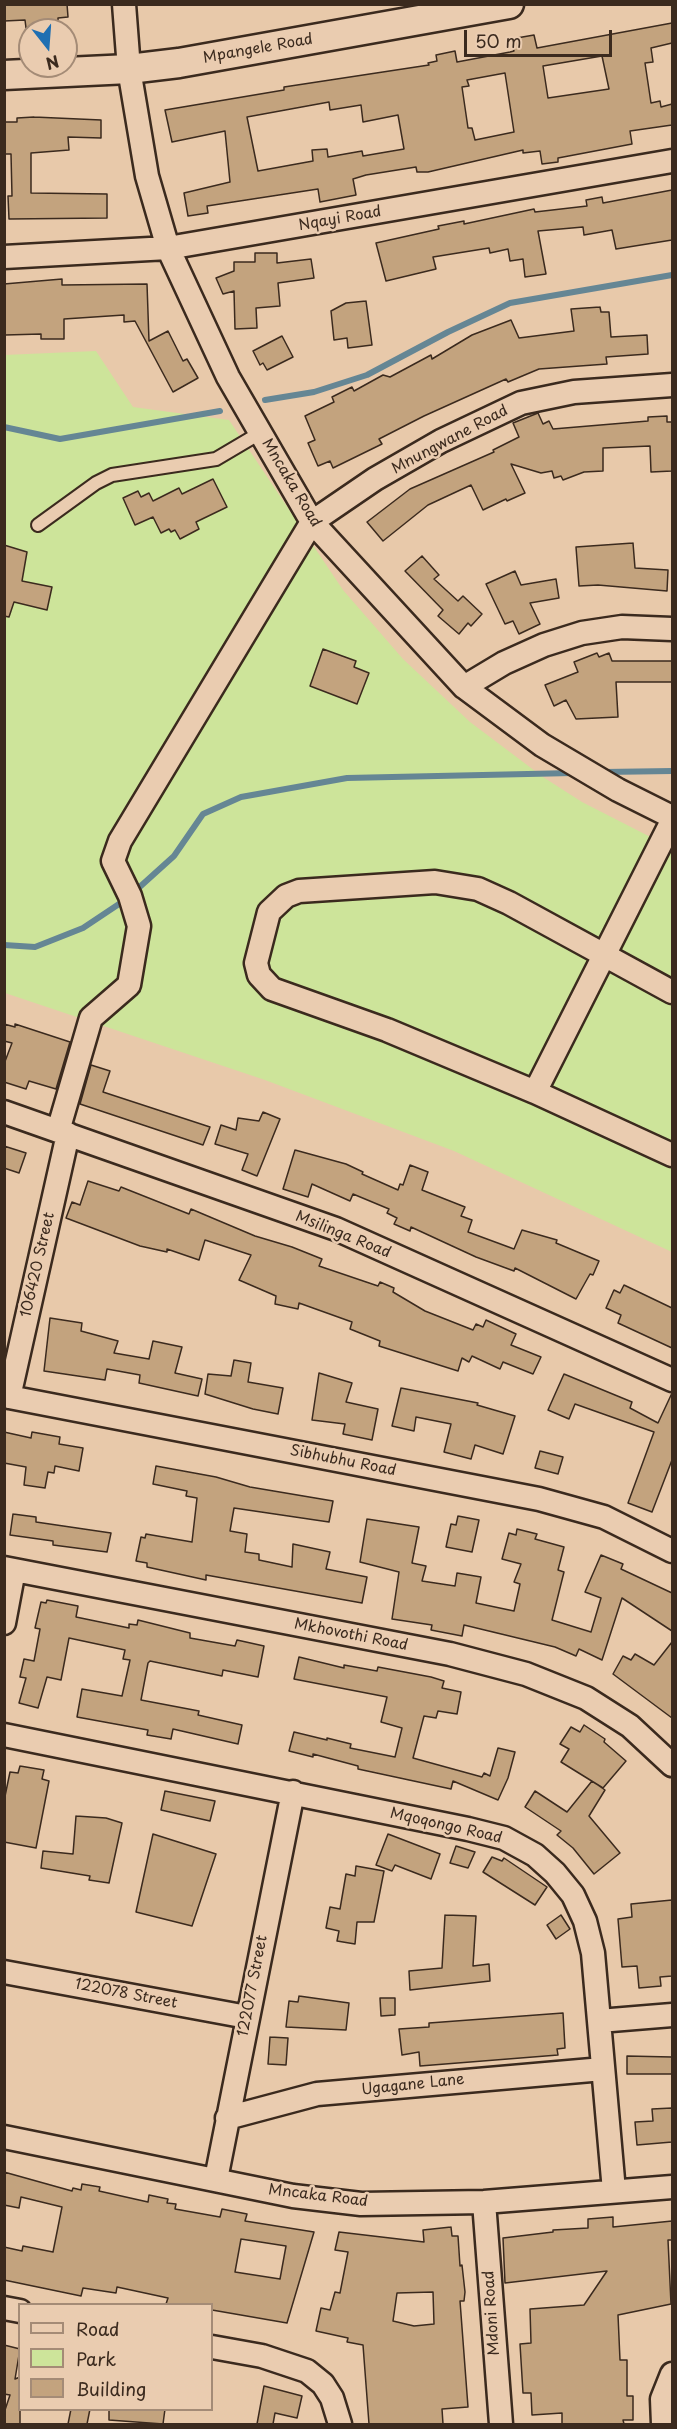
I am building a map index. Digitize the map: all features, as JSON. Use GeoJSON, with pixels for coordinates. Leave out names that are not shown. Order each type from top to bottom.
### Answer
{"type":"FeatureCollection","features":[{"type":"Feature","properties":{"kind":"street","name":"Mncaka Road"},"geometry":{"type":"LineString","coordinates":[[124,4],[129,69],[147,176],[168,248],[223,367],[312,522],[464,687],[542,745],[618,790],[672,817]]}},
{"type":"Feature","properties":{"kind":"street","name":"Mpangele Road"},"geometry":{"type":"LineString","coordinates":[[4,75],[129,69],[179,63],[509,4]]}},
{"type":"Feature","properties":{"kind":"street","name":"Nqayi Road"},"geometry":{"type":"LineString","coordinates":[[4,257],[168,248],[672,161]]}},
{"type":"Feature","properties":{"kind":"street","name":"Mnungwane Road"},"geometry":{"type":"LineString","coordinates":[[312,522],[375,479],[441,441],[520,403],[574,392],[672,385]]}},
{"type":"Feature","properties":{"kind":"street","name":"106420 Street"},"geometry":{"type":"LineString","coordinates":[[7,1396],[63,1132],[91,1018],[129,985],[139,926],[130,896],[113,861],[120,841],[312,522]]}},
{"type":"Feature","properties":{"kind":"street"},"geometry":{"type":"LineString","coordinates":[[464,687],[504,663],[544,645],[582,633],[622,627],[672,629]]}},
{"type":"Feature","properties":{"kind":"street"},"geometry":{"type":"LineString","coordinates":[[535,1092],[672,821]]}},
{"type":"Feature","properties":{"kind":"street"},"geometry":{"type":"LineString","coordinates":[[672,992],[509,903],[459,884],[435,882],[299,891],[277,902],[269,912],[256,963],[258,975],[272,989],[387,1030],[535,1092],[672,1155]]}},
{"type":"Feature","properties":{"kind":"street","name":"Msilinga Road"},"geometry":{"type":"LineString","coordinates":[[4,1112],[336,1229],[672,1380]]}},
{"type":"Feature","properties":{"kind":"street","name":"Sibhubhu Road"},"geometry":{"type":"LineString","coordinates":[[7,1396],[539,1498],[604,1517],[672,1551]]}},
{"type":"Feature","properties":{"kind":"street"},"geometry":{"type":"LineString","coordinates":[[4,1623],[9,1569]]}},
{"type":"Feature","properties":{"kind":"street","name":"Mkhovothi Road"},"geometry":{"type":"LineString","coordinates":[[9,1569],[450,1654],[526,1674],[595,1704],[630,1726],[672,1764]]}},
{"type":"Feature","properties":{"kind":"street","name":"Mqoqongo Road"},"geometry":{"type":"LineString","coordinates":[[4,1735],[486,1833],[504,1838],[535,1856],[555,1873],[573,1895],[585,1921],[593,1953],[614,2191]]}},
{"type":"Feature","properties":{"kind":"street","name":"122077 Street"},"geometry":{"type":"LineString","coordinates":[[216,2179],[293,1792]]}},
{"type":"Feature","properties":{"kind":"street","name":"122078 Street"},"geometry":{"type":"LineString","coordinates":[[4,1972],[247,2017]]}},
{"type":"Feature","properties":{"kind":"street"},"geometry":{"type":"LineString","coordinates":[[599,2021],[672,2015]]}},
{"type":"Feature","properties":{"kind":"street","name":"Ugagane Lane"},"geometry":{"type":"LineString","coordinates":[[227,2118],[317,2094],[603,2069]]}},
{"type":"Feature","properties":{"kind":"street","name":"Mncaka Road"},"geometry":{"type":"LineString","coordinates":[[4,2137],[293,2196],[361,2204],[484,2202],[672,2187]]}},
{"type":"Feature","properties":{"kind":"street","name":"Mdoni Road"},"geometry":{"type":"LineString","coordinates":[[484,2202],[501,2424]]}},
{"type":"Feature","properties":{"kind":"street"},"geometry":{"type":"LineString","coordinates":[[213,2347],[262,2356],[308,2371],[323,2384],[332,2398],[340,2424]]}},
{"type":"Feature","properties":{"kind":"street"},"geometry":{"type":"LineString","coordinates":[[663,2424],[662,2398],[672,2374]]}},
{"type":"Feature","properties":{"kind":"lane"},"geometry":{"type":"LineString","coordinates":[[38,525],[96,483],[112,475],[216,459],[260,433]]}},
{"type":"Feature","properties":{"kind":"green space"},"geometry":{"type":"Polygon","coordinates":[[[96,351],[133,407],[229,420],[343,590],[403,659],[470,722],[543,777],[582,802],[672,848],[672,1252],[454,1151],[265,1080],[5,993],[4,355],[96,351]]]}},
{"type":"Feature","properties":{"kind":"building"},"geometry":{"type":"Polygon","coordinates":[[[4,4],[67,4],[68,17],[18,18],[18,20],[4,21],[4,4]]]}},
{"type":"Feature","properties":{"kind":"building"},"geometry":{"type":"Polygon","coordinates":[[[672,23],[672,43],[651,48],[653,62],[645,63],[651,103],[660,101],[661,107],[672,104],[672,125],[630,131],[632,144],[558,158],[558,162],[542,164],[540,151],[523,153],[523,150],[428,172],[417,172],[416,167],[366,175],[353,179],[356,195],[320,202],[318,189],[207,206],[208,213],[188,216],[184,193],[230,182],[225,131],[172,142],[165,110],[284,90],[284,87],[429,65],[428,63],[437,61],[436,55],[455,51],[457,62],[510,52],[514,51],[511,39],[534,35],[537,48],[672,23]],[[602,56],[543,66],[548,98],[609,89],[602,56]],[[505,73],[467,80],[469,86],[462,87],[468,128],[472,128],[475,140],[514,132],[505,73]],[[329,102],[247,117],[258,171],[313,161],[312,150],[327,149],[328,157],[362,151],[363,156],[404,149],[398,115],[363,122],[361,105],[330,110],[329,102]]]}},
{"type":"Feature","properties":{"kind":"building"},"geometry":{"type":"Polygon","coordinates":[[[17,118],[101,120],[101,138],[68,137],[69,150],[31,153],[31,193],[107,194],[107,218],[9,219],[8,196],[12,196],[11,154],[4,154],[5,122],[17,122],[17,118]]]}},
{"type":"Feature","properties":{"kind":"building"},"geometry":{"type":"Polygon","coordinates":[[[672,190],[672,240],[616,249],[612,230],[584,235],[583,227],[538,231],[546,274],[525,277],[523,259],[510,261],[508,249],[490,253],[489,248],[433,257],[436,269],[386,281],[376,243],[464,221],[464,224],[534,209],[535,212],[587,206],[586,200],[602,197],[603,203],[672,190]]]}},
{"type":"Feature","properties":{"kind":"building"},"geometry":{"type":"Polygon","coordinates":[[[255,253],[277,253],[277,263],[311,259],[314,278],[278,283],[280,306],[256,308],[257,328],[235,329],[234,291],[223,294],[216,278],[234,271],[234,262],[255,262],[255,253]]]}},
{"type":"Feature","properties":{"kind":"building"},"geometry":{"type":"Polygon","coordinates":[[[62,279],[62,285],[147,284],[149,341],[168,331],[183,361],[187,359],[198,378],[173,392],[135,321],[124,322],[124,315],[64,319],[64,339],[41,339],[41,334],[5,335],[4,284],[62,279]]]}},
{"type":"Feature","properties":{"kind":"building"},"geometry":{"type":"Polygon","coordinates":[[[366,301],[372,345],[348,348],[347,338],[334,340],[331,311],[346,303],[366,301]]]}},
{"type":"Feature","properties":{"kind":"building"},"geometry":{"type":"Polygon","coordinates":[[[600,307],[601,312],[609,312],[611,337],[647,335],[648,354],[606,357],[607,364],[539,369],[508,382],[506,379],[379,439],[382,444],[333,468],[330,461],[318,466],[308,443],[315,440],[305,416],[334,402],[332,397],[352,387],[354,391],[383,375],[390,377],[431,355],[432,359],[472,335],[511,320],[519,338],[574,331],[571,309],[600,307]]]}},
{"type":"Feature","properties":{"kind":"building"},"geometry":{"type":"Polygon","coordinates":[[[282,336],[293,357],[267,370],[263,363],[260,365],[253,351],[282,336]]]}},
{"type":"Feature","properties":{"kind":"building"},"geometry":{"type":"Polygon","coordinates":[[[538,413],[543,424],[549,421],[553,429],[648,421],[648,417],[667,416],[667,422],[672,422],[672,471],[651,472],[650,446],[603,448],[603,471],[584,472],[563,480],[561,476],[554,478],[552,471],[541,473],[511,464],[525,493],[483,510],[471,485],[428,505],[383,541],[367,522],[410,489],[494,452],[493,450],[519,437],[513,423],[538,413]]]}},
{"type":"Feature","properties":{"kind":"building"},"geometry":{"type":"Polygon","coordinates":[[[213,479],[227,507],[196,522],[199,529],[180,539],[175,530],[171,532],[169,529],[161,533],[153,517],[135,525],[123,498],[138,491],[141,497],[149,493],[153,501],[179,488],[182,494],[213,479]]]}},
{"type":"Feature","properties":{"kind":"building"},"geometry":{"type":"Polygon","coordinates":[[[633,543],[635,568],[668,570],[667,591],[598,585],[579,586],[576,547],[633,543]]]}},
{"type":"Feature","properties":{"kind":"building"},"geometry":{"type":"Polygon","coordinates":[[[4,545],[27,552],[22,581],[52,587],[47,610],[14,602],[9,617],[4,616],[4,545]]]}},
{"type":"Feature","properties":{"kind":"building"},"geometry":{"type":"Polygon","coordinates":[[[422,556],[439,575],[434,579],[458,601],[463,596],[482,614],[471,626],[468,623],[459,634],[438,616],[443,610],[405,571],[422,556]]]}},
{"type":"Feature","properties":{"kind":"building"},"geometry":{"type":"Polygon","coordinates":[[[515,571],[521,585],[556,579],[559,598],[530,603],[540,624],[519,634],[513,621],[505,624],[486,584],[515,571]]]}},
{"type":"Feature","properties":{"kind":"building"},"geometry":{"type":"Polygon","coordinates":[[[323,649],[356,661],[354,667],[369,673],[357,704],[310,686],[323,649]]]}},
{"type":"Feature","properties":{"kind":"building"},"geometry":{"type":"Polygon","coordinates":[[[597,653],[599,657],[609,653],[612,661],[672,661],[672,682],[616,682],[618,717],[576,719],[566,700],[554,706],[545,685],[578,672],[574,662],[597,653]]]}},
{"type":"Feature","properties":{"kind":"building"},"geometry":{"type":"Polygon","coordinates":[[[4,1024],[15,1027],[15,1024],[70,1042],[56,1089],[29,1081],[26,1089],[4,1082],[4,1064],[12,1043],[4,1041],[4,1024]]]}},
{"type":"Feature","properties":{"kind":"building"},"geometry":{"type":"Polygon","coordinates":[[[91,1065],[110,1071],[103,1092],[210,1127],[203,1145],[80,1104],[91,1065]]]}},
{"type":"Feature","properties":{"kind":"building"},"geometry":{"type":"Polygon","coordinates":[[[263,1112],[280,1119],[257,1176],[242,1170],[248,1154],[215,1144],[221,1125],[236,1130],[238,1118],[259,1121],[263,1112]]]}},
{"type":"Feature","properties":{"kind":"building"},"geometry":{"type":"Polygon","coordinates":[[[4,1146],[26,1153],[19,1173],[4,1168],[4,1146]]]}},
{"type":"Feature","properties":{"kind":"building"},"geometry":{"type":"Polygon","coordinates":[[[295,1150],[346,1164],[398,1190],[400,1184],[403,1185],[410,1165],[428,1172],[422,1190],[465,1207],[461,1216],[472,1220],[468,1232],[514,1249],[522,1230],[557,1240],[556,1243],[599,1261],[593,1275],[590,1274],[576,1299],[515,1268],[514,1271],[476,1257],[411,1227],[410,1231],[394,1224],[397,1218],[387,1213],[389,1209],[353,1194],[350,1201],[312,1184],[308,1197],[283,1189],[295,1150]]]}},
{"type":"Feature","properties":{"kind":"building"},"geometry":{"type":"Polygon","coordinates":[[[88,1181],[119,1191],[121,1187],[189,1214],[191,1209],[255,1236],[292,1247],[322,1259],[319,1266],[378,1286],[380,1282],[394,1288],[393,1292],[425,1311],[473,1330],[476,1324],[483,1327],[486,1320],[516,1334],[511,1345],[541,1357],[533,1374],[503,1362],[500,1369],[472,1356],[469,1362],[462,1358],[458,1371],[379,1346],[380,1341],[350,1329],[352,1322],[299,1303],[298,1309],[275,1304],[276,1296],[239,1280],[251,1255],[205,1240],[199,1260],[167,1249],[167,1252],[140,1246],[66,1218],[72,1202],[80,1205],[88,1181]]]}},
{"type":"Feature","properties":{"kind":"building"},"geometry":{"type":"Polygon","coordinates":[[[624,1285],[672,1308],[672,1348],[618,1323],[621,1315],[606,1308],[614,1290],[620,1293],[624,1285]]]}},
{"type":"Feature","properties":{"kind":"building"},"geometry":{"type":"Polygon","coordinates":[[[50,1318],[82,1323],[81,1331],[118,1341],[114,1353],[149,1359],[153,1341],[182,1347],[175,1373],[202,1379],[198,1396],[139,1383],[140,1375],[107,1369],[105,1380],[44,1371],[50,1318]]]}},
{"type":"Feature","properties":{"kind":"building"},"geometry":{"type":"Polygon","coordinates":[[[234,1360],[251,1363],[248,1382],[283,1388],[278,1414],[205,1394],[208,1374],[231,1376],[234,1360]]]}},
{"type":"Feature","properties":{"kind":"building"},"geometry":{"type":"Polygon","coordinates":[[[319,1373],[352,1383],[346,1402],[378,1409],[372,1440],[343,1434],[345,1424],[312,1420],[319,1373]]]}},
{"type":"Feature","properties":{"kind":"building"},"geometry":{"type":"Polygon","coordinates":[[[564,1374],[632,1402],[630,1408],[658,1423],[672,1393],[672,1460],[652,1512],[628,1503],[654,1432],[575,1404],[569,1419],[548,1410],[564,1374]]]}},
{"type":"Feature","properties":{"kind":"building"},"geometry":{"type":"Polygon","coordinates":[[[401,1388],[478,1403],[477,1405],[515,1416],[503,1454],[475,1445],[471,1459],[444,1452],[451,1424],[416,1417],[414,1431],[392,1426],[401,1388]]]}},
{"type":"Feature","properties":{"kind":"building"},"geometry":{"type":"Polygon","coordinates":[[[4,1432],[31,1438],[32,1432],[60,1437],[59,1444],[83,1448],[79,1471],[55,1466],[54,1473],[48,1472],[45,1488],[24,1485],[26,1467],[4,1463],[4,1432]]]}},
{"type":"Feature","properties":{"kind":"building"},"geometry":{"type":"Polygon","coordinates":[[[540,1451],[563,1457],[558,1474],[535,1468],[540,1451]]]}},
{"type":"Feature","properties":{"kind":"building"},"geometry":{"type":"Polygon","coordinates":[[[156,1466],[216,1477],[250,1487],[333,1501],[329,1522],[234,1508],[230,1531],[247,1534],[245,1552],[259,1554],[259,1560],[292,1567],[293,1544],[330,1552],[326,1569],[367,1577],[362,1603],[206,1575],[206,1580],[147,1567],[147,1563],[136,1561],[141,1537],[145,1538],[146,1534],[192,1542],[197,1498],[186,1496],[187,1491],[153,1484],[156,1466]]]}},
{"type":"Feature","properties":{"kind":"building"},"geometry":{"type":"Polygon","coordinates":[[[13,1514],[36,1517],[36,1522],[111,1533],[107,1552],[53,1545],[53,1541],[10,1535],[13,1514]]]}},
{"type":"Feature","properties":{"kind":"building"},"geometry":{"type":"Polygon","coordinates":[[[458,1516],[479,1520],[472,1552],[446,1547],[451,1524],[456,1525],[458,1516]]]}},
{"type":"Feature","properties":{"kind":"building"},"geometry":{"type":"Polygon","coordinates":[[[367,1519],[419,1527],[412,1563],[426,1566],[422,1581],[455,1586],[457,1573],[481,1577],[476,1603],[514,1611],[520,1584],[514,1582],[521,1564],[502,1559],[509,1533],[516,1535],[517,1529],[537,1534],[535,1539],[564,1547],[558,1570],[564,1572],[552,1620],[591,1632],[601,1598],[585,1592],[601,1555],[623,1564],[621,1569],[672,1593],[672,1631],[622,1598],[602,1660],[579,1649],[576,1656],[555,1647],[464,1625],[462,1636],[431,1630],[432,1625],[392,1619],[399,1572],[360,1562],[367,1519]]]}},
{"type":"Feature","properties":{"kind":"building"},"geometry":{"type":"Polygon","coordinates":[[[47,1600],[78,1606],[76,1617],[129,1628],[129,1624],[137,1625],[138,1620],[190,1633],[190,1638],[235,1646],[237,1640],[264,1646],[258,1677],[223,1670],[222,1676],[150,1661],[148,1663],[141,1700],[199,1711],[198,1715],[242,1725],[238,1744],[173,1729],[171,1739],[147,1735],[148,1730],[77,1717],[82,1689],[122,1696],[130,1660],[123,1659],[125,1650],[69,1638],[61,1680],[47,1677],[38,1708],[19,1703],[26,1678],[20,1677],[24,1659],[34,1661],[40,1629],[35,1628],[41,1602],[46,1603],[47,1600]]]}},
{"type":"Feature","properties":{"kind":"building"},"geometry":{"type":"Polygon","coordinates":[[[672,1642],[672,1718],[613,1674],[623,1656],[631,1660],[635,1654],[654,1665],[672,1642]]]}},
{"type":"Feature","properties":{"kind":"building"},"geometry":{"type":"Polygon","coordinates":[[[299,1657],[344,1668],[344,1665],[377,1671],[378,1667],[431,1677],[444,1681],[442,1688],[461,1692],[457,1714],[438,1711],[436,1718],[424,1716],[413,1758],[482,1777],[484,1773],[490,1776],[498,1748],[515,1752],[508,1778],[498,1800],[453,1781],[451,1789],[358,1769],[358,1766],[313,1754],[313,1757],[289,1751],[294,1732],[327,1740],[327,1738],[351,1744],[350,1748],[395,1757],[402,1728],[381,1722],[387,1697],[294,1679],[299,1657]]]}},
{"type":"Feature","properties":{"kind":"building"},"geometry":{"type":"Polygon","coordinates":[[[584,1725],[605,1739],[604,1742],[626,1761],[603,1788],[561,1762],[569,1749],[560,1744],[571,1727],[580,1732],[584,1725]]]}},
{"type":"Feature","properties":{"kind":"building"},"geometry":{"type":"Polygon","coordinates":[[[20,1766],[44,1770],[42,1779],[49,1781],[36,1848],[4,1842],[4,1801],[10,1772],[18,1773],[20,1766]]]}},
{"type":"Feature","properties":{"kind":"building"},"geometry":{"type":"Polygon","coordinates":[[[592,1781],[605,1790],[589,1816],[620,1853],[594,1874],[573,1848],[557,1835],[561,1831],[525,1807],[535,1791],[567,1812],[592,1781]]]}},
{"type":"Feature","properties":{"kind":"building"},"geometry":{"type":"Polygon","coordinates":[[[165,1791],[215,1801],[210,1821],[161,1810],[165,1791]]]}},
{"type":"Feature","properties":{"kind":"building"},"geometry":{"type":"Polygon","coordinates":[[[76,1816],[106,1818],[122,1823],[109,1883],[89,1880],[90,1876],[41,1868],[43,1851],[73,1854],[76,1816]]]}},
{"type":"Feature","properties":{"kind":"building"},"geometry":{"type":"Polygon","coordinates":[[[153,1834],[216,1854],[192,1926],[136,1912],[153,1834]]]}},
{"type":"Feature","properties":{"kind":"building"},"geometry":{"type":"Polygon","coordinates":[[[388,1834],[440,1854],[431,1879],[395,1865],[392,1871],[376,1865],[388,1834]]]}},
{"type":"Feature","properties":{"kind":"building"},"geometry":{"type":"Polygon","coordinates":[[[456,1846],[475,1852],[468,1868],[450,1863],[456,1846]]]}},
{"type":"Feature","properties":{"kind":"building"},"geometry":{"type":"Polygon","coordinates":[[[492,1857],[502,1861],[504,1858],[547,1887],[535,1905],[483,1872],[492,1857]]]}},
{"type":"Feature","properties":{"kind":"building"},"geometry":{"type":"Polygon","coordinates":[[[356,1866],[384,1871],[374,1922],[357,1922],[355,1944],[337,1941],[339,1931],[326,1928],[330,1907],[340,1909],[346,1874],[355,1876],[356,1866]]]}},
{"type":"Feature","properties":{"kind":"building"},"geometry":{"type":"Polygon","coordinates":[[[672,1900],[672,1976],[660,1977],[661,1986],[639,1988],[637,1966],[622,1967],[618,1919],[632,1917],[631,1904],[672,1900]]]}},
{"type":"Feature","properties":{"kind":"building"},"geometry":{"type":"Polygon","coordinates":[[[445,1915],[476,1916],[473,1966],[489,1964],[490,1981],[410,1990],[409,1971],[442,1968],[445,1915]]]}},
{"type":"Feature","properties":{"kind":"building"},"geometry":{"type":"Polygon","coordinates":[[[561,1915],[570,1929],[556,1939],[547,1925],[561,1915]]]}},
{"type":"Feature","properties":{"kind":"building"},"geometry":{"type":"Polygon","coordinates":[[[299,1996],[349,2003],[346,2030],[286,2027],[289,2001],[298,2002],[299,1996]]]}},
{"type":"Feature","properties":{"kind":"building"},"geometry":{"type":"Polygon","coordinates":[[[380,1998],[395,1998],[395,2015],[381,2016],[380,1998]]]}},
{"type":"Feature","properties":{"kind":"building"},"geometry":{"type":"Polygon","coordinates":[[[563,2013],[565,2048],[557,2049],[558,2055],[420,2066],[419,2052],[402,2055],[399,2029],[429,2027],[429,2023],[563,2013]]]}},
{"type":"Feature","properties":{"kind":"building"},"geometry":{"type":"Polygon","coordinates":[[[270,2037],[288,2038],[286,2065],[268,2064],[270,2037]]]}},
{"type":"Feature","properties":{"kind":"building"},"geometry":{"type":"Polygon","coordinates":[[[627,2056],[672,2057],[672,2074],[627,2074],[627,2056]]]}},
{"type":"Feature","properties":{"kind":"building"},"geometry":{"type":"Polygon","coordinates":[[[672,2108],[672,2142],[637,2145],[635,2122],[653,2121],[652,2109],[672,2108]]]}},
{"type":"Feature","properties":{"kind":"building"},"geometry":{"type":"Polygon","coordinates":[[[4,2172],[72,2191],[73,2188],[81,2190],[82,2184],[100,2187],[99,2191],[148,2202],[149,2195],[168,2199],[167,2203],[176,2204],[175,2209],[220,2217],[222,2209],[247,2214],[245,2221],[314,2232],[287,2323],[213,2310],[213,2303],[166,2303],[168,2298],[117,2287],[116,2293],[83,2288],[81,2296],[4,2280],[4,2247],[22,2251],[23,2246],[53,2252],[62,2207],[21,2197],[19,2208],[4,2205],[4,2172]],[[241,2239],[235,2272],[280,2279],[286,2246],[241,2239]]]}},
{"type":"Feature","properties":{"kind":"building"},"geometry":{"type":"Polygon","coordinates":[[[613,2217],[613,2227],[672,2221],[672,2240],[668,2240],[671,2304],[618,2315],[620,2360],[627,2360],[627,2396],[633,2396],[633,2420],[623,2420],[624,2424],[562,2424],[562,2413],[532,2415],[531,2393],[523,2393],[520,2344],[531,2343],[530,2309],[584,2305],[607,2271],[505,2283],[503,2238],[553,2232],[553,2230],[588,2228],[588,2219],[613,2217]]]}},
{"type":"Feature","properties":{"kind":"building"},"geometry":{"type":"Polygon","coordinates":[[[451,2227],[452,2236],[458,2236],[465,2292],[464,2301],[460,2301],[468,2407],[442,2409],[443,2424],[369,2424],[363,2345],[347,2342],[348,2338],[316,2331],[321,2308],[330,2310],[335,2292],[340,2293],[348,2252],[335,2250],[339,2232],[424,2242],[423,2230],[451,2227]],[[433,2292],[397,2293],[393,2321],[414,2326],[434,2324],[433,2292]]]}},
{"type":"Feature","properties":{"kind":"building"},"geometry":{"type":"Polygon","coordinates":[[[4,2345],[18,2348],[15,2379],[18,2378],[20,2424],[4,2424],[4,2413],[10,2395],[4,2394],[4,2345]]]}},
{"type":"Feature","properties":{"kind":"building"},"geometry":{"type":"Polygon","coordinates":[[[264,2386],[302,2396],[297,2418],[275,2413],[273,2424],[257,2424],[264,2386]]]}},
{"type":"Feature","properties":{"kind":"building"},"geometry":{"type":"Polygon","coordinates":[[[71,2411],[90,2411],[87,2424],[68,2424],[71,2411]]]}},
{"type":"Feature","properties":{"kind":"building"},"geometry":{"type":"Polygon","coordinates":[[[109,2411],[165,2411],[163,2424],[109,2420],[109,2411]]]}},
{"type":"Feature","properties":{"kind":"waterway"},"geometry":{"type":"LineString","coordinates":[[265,400],[314,392],[367,375],[448,332],[510,303],[672,275]]}},
{"type":"Feature","properties":{"kind":"waterway"},"geometry":{"type":"LineString","coordinates":[[4,427],[60,439],[220,411]]}},
{"type":"Feature","properties":{"kind":"waterway"},"geometry":{"type":"LineString","coordinates":[[604,772],[672,771]]}},
{"type":"Feature","properties":{"kind":"waterway"},"geometry":{"type":"LineString","coordinates":[[133,893],[174,856],[203,814],[241,797],[347,778],[573,773]]}},
{"type":"Feature","properties":{"kind":"waterway"},"geometry":{"type":"LineString","coordinates":[[4,945],[35,947],[83,928],[125,900]]}}]}
